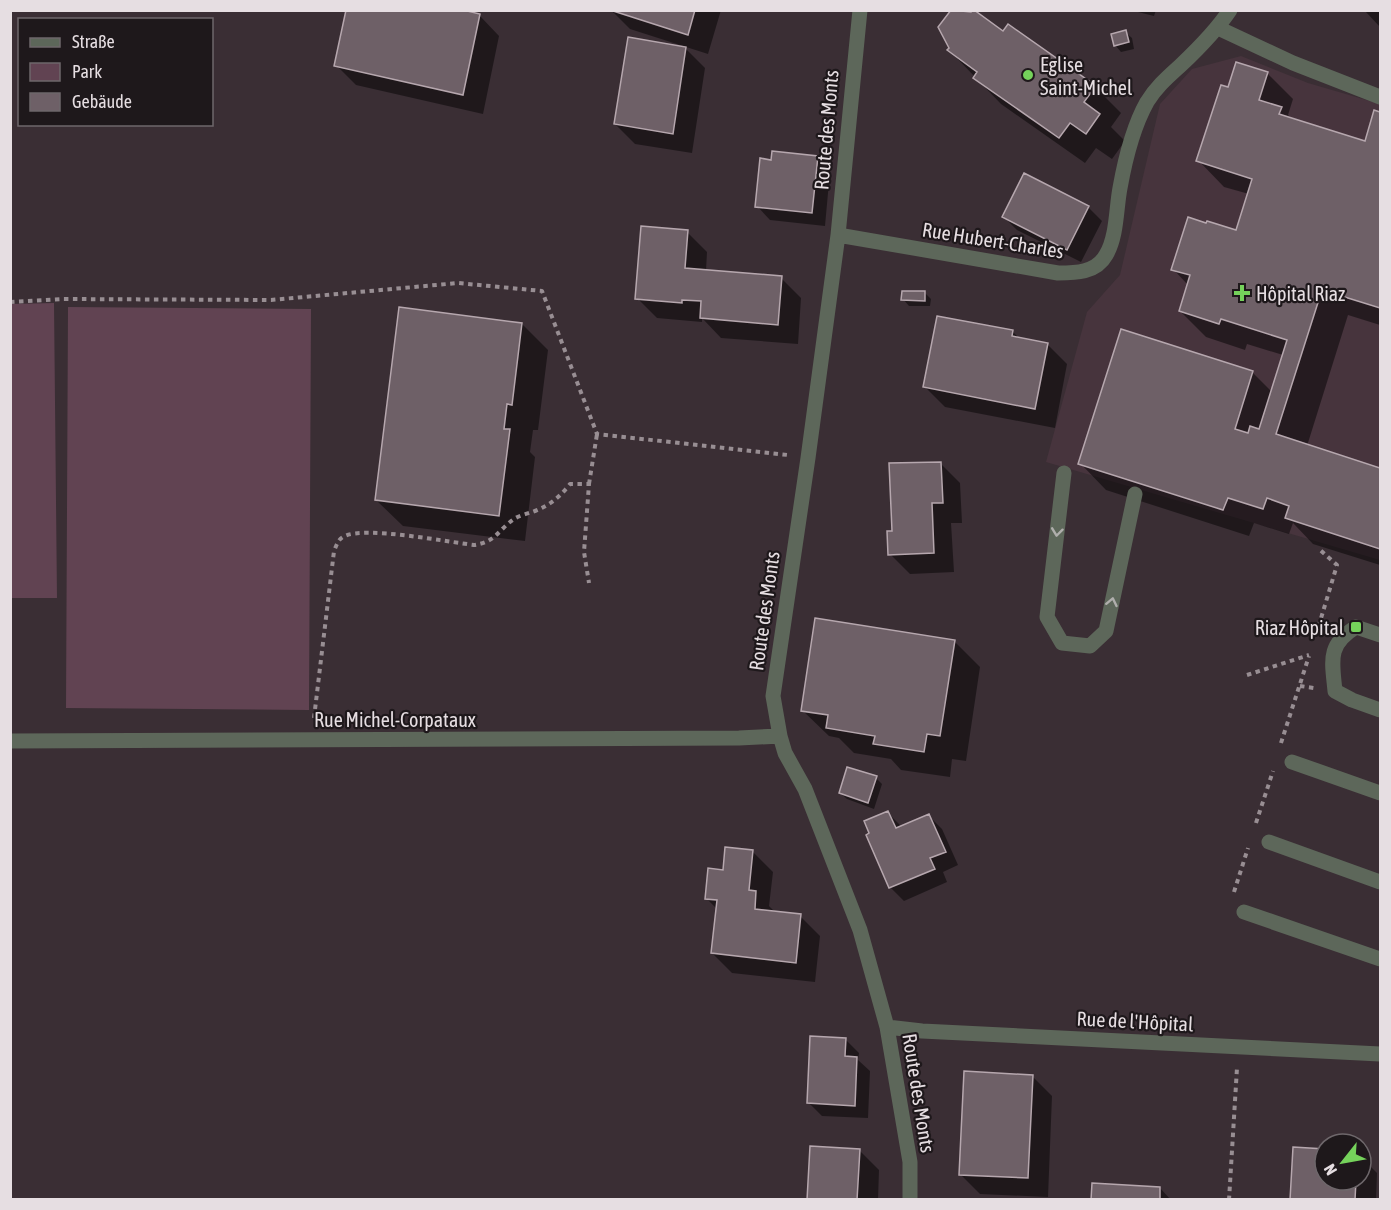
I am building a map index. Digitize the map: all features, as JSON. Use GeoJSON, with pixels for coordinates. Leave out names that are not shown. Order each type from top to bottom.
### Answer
{"type":"FeatureCollection","features":[{"type":"Feature","properties":{"kind":"street","name":"Route des Monts"},"geometry":{"type":"LineString","coordinates":[[860,10],[838,235],[773,696],[785,753],[805,789],[860,930],[887,1027],[910,1162],[910,1200]]}},
{"type":"Feature","properties":{"kind":"street","name":"Rue Hubert-Charles"},"geometry":{"type":"LineString","coordinates":[[838,235],[1058,273],[1083,272],[1092,268],[1106,255],[1111,242],[1132,139],[1148,101],[1160,85],[1218,28],[1230,10]]}},
{"type":"Feature","properties":{"kind":"street"},"geometry":{"type":"LineString","coordinates":[[1218,28],[1293,63],[1380,97]]}},
{"type":"Feature","properties":{"kind":"street"},"geometry":{"type":"LineString","coordinates":[[1064,473],[1047,617],[1062,643],[1090,646],[1106,631],[1135,494]]}},
{"type":"Feature","properties":{"kind":"street"},"geometry":{"type":"LineString","coordinates":[[1380,635],[1356,627],[1341,636],[1332,658],[1335,691],[1380,710]]}},
{"type":"Feature","properties":{"kind":"street","name":"Rue Michel-Corpataux"},"geometry":{"type":"LineString","coordinates":[[10,741],[780,736]]}},
{"type":"Feature","properties":{"kind":"street"},"geometry":{"type":"LineString","coordinates":[[1292,762],[1380,793]]}},
{"type":"Feature","properties":{"kind":"street"},"geometry":{"type":"LineString","coordinates":[[1269,842],[1380,882]]}},
{"type":"Feature","properties":{"kind":"street"},"geometry":{"type":"LineString","coordinates":[[1244,912],[1380,959]]}},
{"type":"Feature","properties":{"kind":"street","name":"Rue de l'Hôpital"},"geometry":{"type":"LineString","coordinates":[[887,1027],[922,1031],[1380,1054]]}},
{"type":"Feature","properties":{"kind":"path"},"geometry":{"type":"LineString","coordinates":[[10,302],[62,299],[271,300],[458,283],[542,291],[597,434],[589,484],[584,552],[589,583]]}},
{"type":"Feature","properties":{"kind":"path"},"geometry":{"type":"LineString","coordinates":[[597,434],[808,458]]}},
{"type":"Feature","properties":{"kind":"path"},"geometry":{"type":"LineString","coordinates":[[312,740],[334,550],[339,540],[347,535],[373,533],[474,545],[484,544],[498,536],[514,518],[547,506],[560,497],[570,484],[589,484]]}},
{"type":"Feature","properties":{"kind":"path"},"geometry":{"type":"LineString","coordinates":[[1280,747],[1337,565],[1319,549]]}},
{"type":"Feature","properties":{"kind":"path"},"geometry":{"type":"LineString","coordinates":[[1247,675],[1309,655]]}},
{"type":"Feature","properties":{"kind":"path"},"geometry":{"type":"LineString","coordinates":[[1255,825],[1273,768]]}},
{"type":"Feature","properties":{"kind":"path"},"geometry":{"type":"LineString","coordinates":[[1244,912],[1232,899],[1248,847]]}},
{"type":"Feature","properties":{"kind":"path"},"geometry":{"type":"LineString","coordinates":[[1229,1200],[1238,1047]]}},
{"type":"Feature","properties":{"kind":"shaded area","name":"Hôpital Riaz"},"geometry":{"type":"Polygon","coordinates":[[[1241,56],[1308,83],[1380,104],[1380,560],[1046,462],[1087,312],[1120,275],[1160,104],[1192,69],[1241,56]]]}},
{"type":"Feature","properties":{"kind":"green space"},"geometry":{"type":"Polygon","coordinates":[[[54,303],[57,598],[11,598],[11,304],[54,303]]]}},
{"type":"Feature","properties":{"kind":"green space"},"geometry":{"type":"Polygon","coordinates":[[[68,307],[311,309],[309,710],[66,708],[68,307]]]}},
{"type":"Feature","properties":{"kind":"building"},"geometry":{"type":"Polygon","coordinates":[[[346,10],[463,10],[480,14],[463,95],[334,66],[346,10]]]}},
{"type":"Feature","properties":{"kind":"building"},"geometry":{"type":"Polygon","coordinates":[[[610,10],[695,10],[688,35],[610,10]]]}},
{"type":"Feature","properties":{"kind":"building","name":"Eglise Saint-Michel"},"geometry":{"type":"Polygon","coordinates":[[[951,10],[971,12],[974,10],[1003,31],[1008,24],[1096,86],[1084,102],[1100,114],[1086,134],[1070,123],[1059,138],[973,78],[977,72],[947,50],[949,48],[938,27],[951,10]]]}},
{"type":"Feature","properties":{"kind":"building"},"geometry":{"type":"Polygon","coordinates":[[[1126,30],[1129,42],[1114,46],[1111,34],[1126,30]]]}},
{"type":"Feature","properties":{"kind":"building"},"geometry":{"type":"Polygon","coordinates":[[[628,37],[686,47],[673,134],[614,124],[628,37]]]}},
{"type":"Feature","properties":{"kind":"building"},"geometry":{"type":"Polygon","coordinates":[[[1236,62],[1268,72],[1259,100],[1282,107],[1279,114],[1365,141],[1374,110],[1380,112],[1380,308],[1322,290],[1276,434],[1380,468],[1380,549],[1285,518],[1289,506],[1267,498],[1263,509],[1228,498],[1223,510],[1078,464],[1121,329],[1253,371],[1235,429],[1248,433],[1250,426],[1259,429],[1287,340],[1221,319],[1219,324],[1179,311],[1190,275],[1171,270],[1188,217],[1236,230],[1252,179],[1196,161],[1221,85],[1228,87],[1236,62]]]}},
{"type":"Feature","properties":{"kind":"building"},"geometry":{"type":"Polygon","coordinates":[[[772,151],[818,156],[812,213],[755,207],[760,158],[771,160],[772,151]]]}},
{"type":"Feature","properties":{"kind":"building"},"geometry":{"type":"Polygon","coordinates":[[[1024,173],[1089,206],[1067,250],[1002,217],[1024,173]]]}},
{"type":"Feature","properties":{"kind":"building"},"geometry":{"type":"Polygon","coordinates":[[[641,226],[688,230],[685,268],[782,276],[778,325],[700,318],[701,301],[682,300],[682,303],[635,299],[641,226]]]}},
{"type":"Feature","properties":{"kind":"building"},"geometry":{"type":"Polygon","coordinates":[[[902,291],[925,291],[925,301],[901,300],[902,291]]]}},
{"type":"Feature","properties":{"kind":"building"},"geometry":{"type":"Polygon","coordinates":[[[399,307],[522,323],[512,405],[507,404],[504,429],[510,429],[499,516],[375,500],[399,307]]]}},
{"type":"Feature","properties":{"kind":"building"},"geometry":{"type":"Polygon","coordinates":[[[937,316],[1013,330],[1012,336],[1048,343],[1035,409],[923,387],[937,316]]]}},
{"type":"Feature","properties":{"kind":"building"},"geometry":{"type":"Polygon","coordinates":[[[941,462],[943,503],[932,503],[934,553],[888,555],[887,531],[892,531],[889,463],[941,462]]]}},
{"type":"Feature","properties":{"kind":"building"},"geometry":{"type":"Polygon","coordinates":[[[815,618],[955,640],[940,736],[927,734],[924,752],[873,744],[875,736],[826,728],[828,715],[801,711],[815,618]]]}},
{"type":"Feature","properties":{"kind":"building"},"geometry":{"type":"Polygon","coordinates":[[[847,767],[877,776],[868,803],[839,793],[847,767]]]}},
{"type":"Feature","properties":{"kind":"building"},"geometry":{"type":"Polygon","coordinates":[[[888,811],[896,828],[929,814],[946,852],[930,858],[935,869],[889,888],[866,835],[869,833],[864,821],[888,811]]]}},
{"type":"Feature","properties":{"kind":"building"},"geometry":{"type":"Polygon","coordinates":[[[725,847],[753,850],[749,890],[756,891],[755,909],[801,914],[796,963],[711,953],[717,900],[705,899],[708,868],[723,870],[725,847]]]}},
{"type":"Feature","properties":{"kind":"building"},"geometry":{"type":"Polygon","coordinates":[[[810,1036],[846,1038],[845,1056],[857,1057],[855,1106],[807,1103],[810,1036]]]}},
{"type":"Feature","properties":{"kind":"building"},"geometry":{"type":"Polygon","coordinates":[[[964,1071],[1033,1075],[1028,1178],[959,1175],[964,1071]]]}},
{"type":"Feature","properties":{"kind":"building"},"geometry":{"type":"Polygon","coordinates":[[[810,1146],[860,1149],[857,1200],[807,1200],[810,1146]]]}},
{"type":"Feature","properties":{"kind":"building"},"geometry":{"type":"Polygon","coordinates":[[[1293,1147],[1313,1148],[1313,1192],[1355,1192],[1355,1200],[1290,1200],[1293,1147]]]}},
{"type":"Feature","properties":{"kind":"building"},"geometry":{"type":"Polygon","coordinates":[[[1092,1183],[1160,1187],[1160,1200],[1091,1200],[1092,1183]]]}},
{"type":"Feature","properties":{"kind":"place","name":"Eglise Saint-Michel"},"geometry":{"type":"Point","coordinates":[1028,75]}},
{"type":"Feature","properties":{"kind":"place","name":"Hôpital Riaz"},"geometry":{"type":"Point","coordinates":[1242,293]}},
{"type":"Feature","properties":{"kind":"place","name":"Riaz Hôpital"},"geometry":{"type":"Point","coordinates":[1356,627]}}]}
